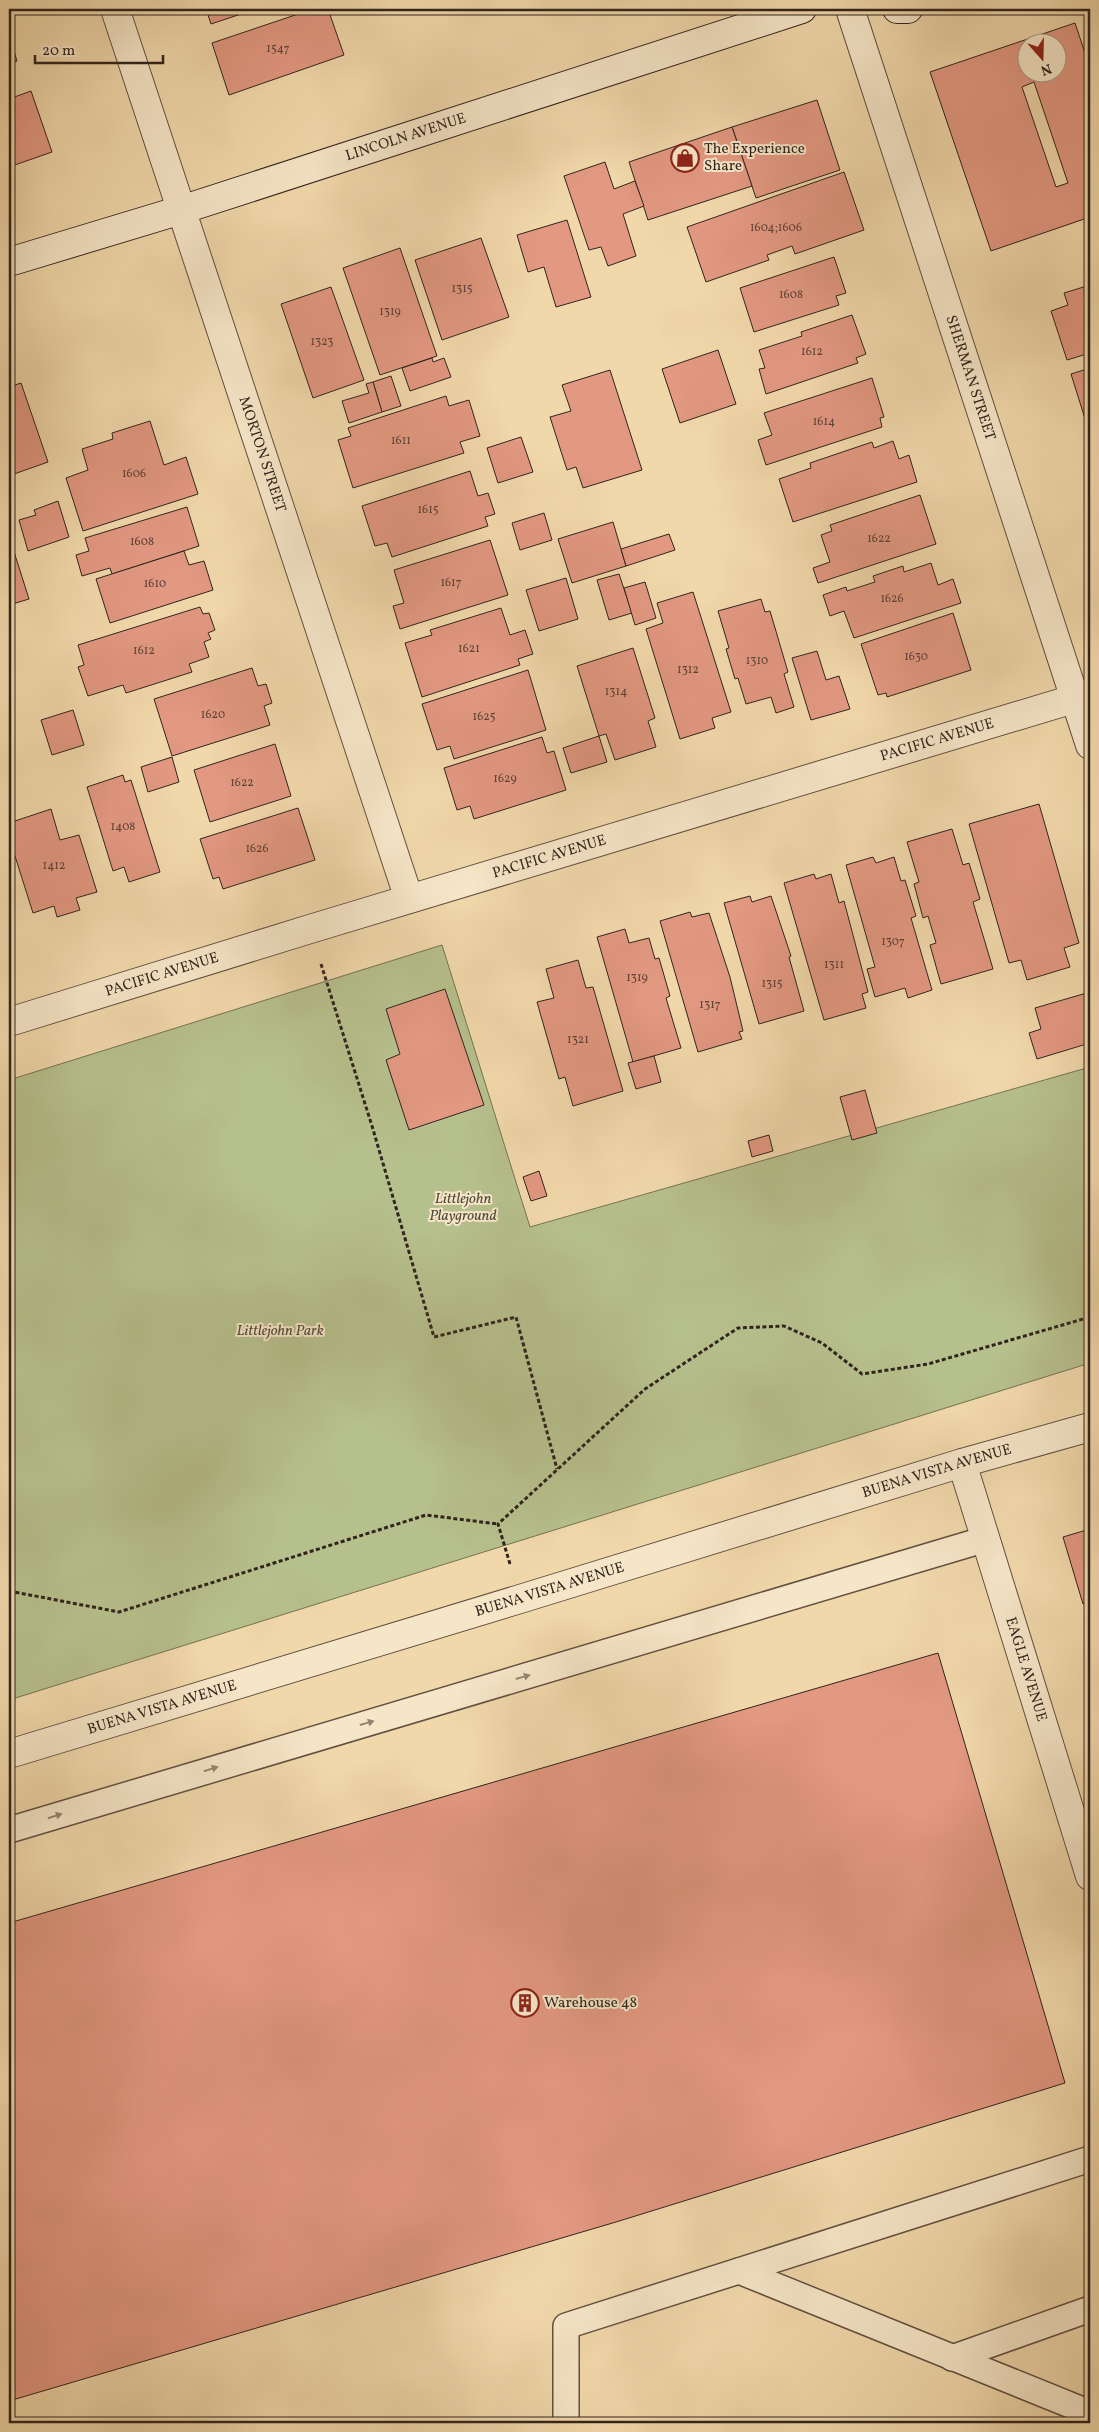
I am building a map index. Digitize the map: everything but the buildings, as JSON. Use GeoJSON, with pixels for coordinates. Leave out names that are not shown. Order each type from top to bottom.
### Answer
{"type":"FeatureCollection","features":[{"type":"Feature","properties":{"kind":"street","name":"MORTON STREET"},"geometry":{"type":"LineString","coordinates":[[115,9],[241,385],[409,899]]}},
{"type":"Feature","properties":{"kind":"street","name":"LINCOLN AVENUE"},"geometry":{"type":"LineString","coordinates":[[9,262],[181,210],[802,9]]}},
{"type":"Feature","properties":{"kind":"street","name":"SHERMAN STREET"},"geometry":{"type":"LineString","coordinates":[[850,9],[1083,696],[1090,745]]}},
{"type":"Feature","properties":{"kind":"street"},"geometry":{"type":"LineString","coordinates":[[897,9],[908,9]]}},
{"type":"Feature","properties":{"kind":"street","name":"PACIFIC AVENUE"},"geometry":{"type":"LineString","coordinates":[[9,1022],[310,928],[1083,696]]}},
{"type":"Feature","properties":{"kind":"street","name":"BUENA VISTA AVENUE"},"geometry":{"type":"LineString","coordinates":[[9,1754],[520,1600],[962,1462],[1090,1427]]}},
{"type":"Feature","properties":{"kind":"street","name":"EAGLE AVENUE"},"geometry":{"type":"LineString","coordinates":[[962,1462],[1090,1876]]}},
{"type":"Feature","properties":{"kind":"lane"},"geometry":{"type":"LineString","coordinates":[[9,1830],[986,1539]]}},
{"type":"Feature","properties":{"kind":"lane"},"geometry":{"type":"LineString","coordinates":[[566,2423],[566,2326],[1090,2159]]}},
{"type":"Feature","properties":{"kind":"lane"},"geometry":{"type":"LineString","coordinates":[[739,2271],[1090,2413]]}},
{"type":"Feature","properties":{"kind":"lane"},"geometry":{"type":"LineString","coordinates":[[952,2358],[1090,2309]]}},
{"type":"Feature","properties":{"kind":"path"},"geometry":{"type":"LineString","coordinates":[[310,928],[372,1126],[434,1337],[516,1316],[557,1469]]}},
{"type":"Feature","properties":{"kind":"path"},"geometry":{"type":"LineString","coordinates":[[498,1524],[645,1389],[738,1328],[784,1326],[822,1343],[862,1374],[928,1364],[1090,1317]]}},
{"type":"Feature","properties":{"kind":"path"},"geometry":{"type":"LineString","coordinates":[[9,1591],[120,1612],[426,1515],[498,1524]]}},
{"type":"Feature","properties":{"kind":"path"},"geometry":{"type":"LineString","coordinates":[[498,1524],[520,1600]]}},
{"type":"Feature","properties":{"kind":"green space","name":"Littlejohn Park"},"geometry":{"type":"Polygon","coordinates":[[[442,945],[530,1227],[1090,1067],[1090,1363],[9,1700],[9,1080],[442,945]]]}},
{"type":"Feature","properties":{"kind":"place","name":"The Experience Share"},"geometry":{"type":"Point","coordinates":[685,158]}},
{"type":"Feature","properties":{"kind":"place","name":"Warehouse 48"},"geometry":{"type":"Point","coordinates":[525,2003]}},
{"type":"Feature","properties":{"kind":"park label","name":"Littlejohn Playground"},"geometry":{"type":"Point","coordinates":[463,1208]}}]}
